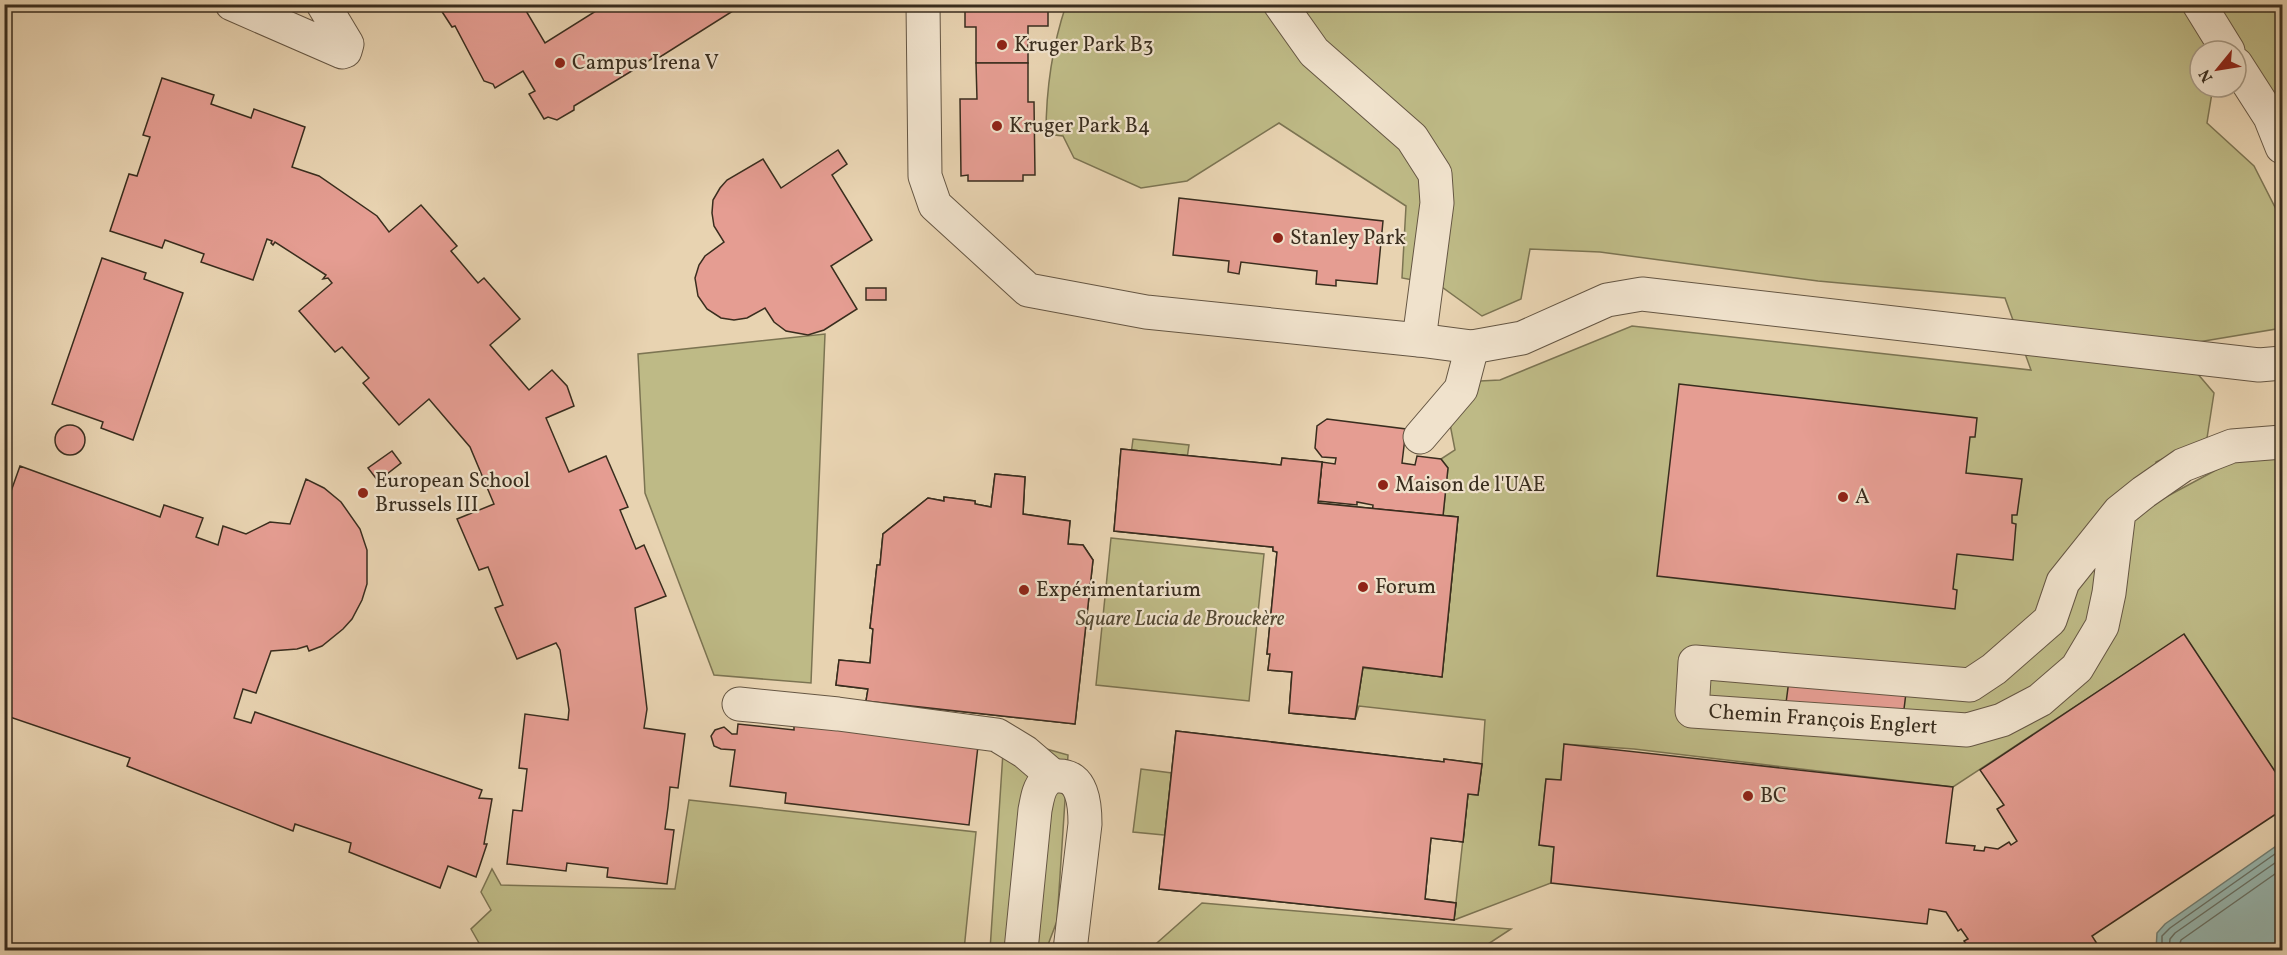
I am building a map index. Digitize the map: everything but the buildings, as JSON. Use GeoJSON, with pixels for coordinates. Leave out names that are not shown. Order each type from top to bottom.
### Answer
{"type":"FeatureCollection","features":[{"type":"Feature","properties":{"kind":"street"},"geometry":{"type":"LineString","coordinates":[[232,4],[342,52],[345,51],[347,44],[323,4]]}},
{"type":"Feature","properties":{"kind":"street"},"geometry":{"type":"LineString","coordinates":[[923,4],[925,176],[935,206],[1028,290],[1146,312],[1472,347],[1522,338],[1607,300],[1642,294],[2259,365],[2283,363]]}},
{"type":"Feature","properties":{"kind":"street"},"geometry":{"type":"LineString","coordinates":[[1280,4],[1314,52],[1412,138],[1435,174],[1437,203],[1419,340]]}},
{"type":"Feature","properties":{"kind":"street"},"geometry":{"type":"LineString","coordinates":[[2199,4],[2221,39]]}},
{"type":"Feature","properties":{"kind":"street"},"geometry":{"type":"LineString","coordinates":[[2248,82],[2270,117],[2283,147]]}},
{"type":"Feature","properties":{"kind":"street"},"geometry":{"type":"LineString","coordinates":[[1420,437],[1461,389],[1472,347]]}},
{"type":"Feature","properties":{"kind":"street","name":"Chemin François Englert"},"geometry":{"type":"LineString","coordinates":[[2120,512],[2102,626],[2077,668],[2040,700],[2002,720],[1967,730],[1692,711],[1695,662],[1970,685],[1994,669],[2050,620],[2063,582],[2120,512],[2184,465],[2232,446],[2283,442]]}},
{"type":"Feature","properties":{"kind":"street"},"geometry":{"type":"LineString","coordinates":[[739,704],[838,714],[996,735],[1025,752],[1053,776]]}},
{"type":"Feature","properties":{"kind":"street"},"geometry":{"type":"LineString","coordinates":[[1021,951],[1035,810],[1040,790],[1053,776],[1063,776],[1074,780],[1082,792],[1085,804],[1070,951]]}},
{"type":"Feature","properties":{"kind":"green space"},"geometry":{"type":"Polygon","coordinates":[[[1066,5],[2282,5],[2282,124],[2248,85],[2248,39],[2188,39],[2188,99],[2211,99],[2207,123],[2254,166],[2282,221],[2282,328],[2174,346],[2214,393],[2207,438],[2156,462],[2149,506],[2231,462],[2282,456],[2282,782],[2184,635],[1953,787],[1634,749],[1564,744],[1561,780],[1546,779],[1539,845],[1554,847],[1551,883],[1454,920],[1468,794],[1482,764],[1485,720],[1359,706],[1355,719],[1289,713],[1295,646],[1362,653],[1363,668],[1442,676],[1458,517],[1443,516],[1448,468],[1441,459],[1455,450],[1449,419],[1480,381],[1500,380],[1632,326],[2031,370],[2005,298],[1818,281],[1600,252],[1530,249],[1521,299],[1482,316],[1439,285],[1402,278],[1406,206],[1279,123],[1187,181],[1141,188],[1074,158],[1063,136],[1046,134],[1047,101],[1057,37],[1066,5]]]}},
{"type":"Feature","properties":{"kind":"green space"},"geometry":{"type":"Polygon","coordinates":[[[825,334],[811,683],[714,675],[645,493],[638,354],[825,334]]]}},
{"type":"Feature","properties":{"kind":"green space"},"geometry":{"type":"Polygon","coordinates":[[[1133,439],[1189,445],[1181,499],[1126,494],[1133,439]]]}},
{"type":"Feature","properties":{"kind":"green space","name":"Square Lucia de Brouckère"},"geometry":{"type":"Polygon","coordinates":[[[1111,538],[1264,554],[1249,701],[1096,685],[1111,538]]]}},
{"type":"Feature","properties":{"kind":"green space"},"geometry":{"type":"Polygon","coordinates":[[[1004,737],[1068,755],[1057,921],[1046,950],[990,950],[1004,737]]]}},
{"type":"Feature","properties":{"kind":"green space"},"geometry":{"type":"Polygon","coordinates":[[[1141,769],[1203,777],[1195,838],[1133,832],[1141,769]]]}},
{"type":"Feature","properties":{"kind":"green space"},"geometry":{"type":"Polygon","coordinates":[[[689,800],[976,832],[964,950],[483,950],[471,929],[491,910],[481,892],[492,869],[501,885],[675,889],[689,800]]]}},
{"type":"Feature","properties":{"kind":"green space"},"geometry":{"type":"Polygon","coordinates":[[[1202,903],[1511,929],[1479,950],[1149,950],[1202,903]]]}},
{"type":"Feature","properties":{"kind":"water"},"geometry":{"type":"Polygon","coordinates":[[[2282,842],[2282,950],[2156,950],[2157,933],[2165,924],[2282,842]]]}},
{"type":"Feature","properties":{"kind":"place","name":"Kruger Park B3"},"geometry":{"type":"Point","coordinates":[1002,45]}},
{"type":"Feature","properties":{"kind":"place","name":"Campus Irena V"},"geometry":{"type":"Point","coordinates":[560,63]}},
{"type":"Feature","properties":{"kind":"place","name":"Kruger Park B4"},"geometry":{"type":"Point","coordinates":[997,126]}},
{"type":"Feature","properties":{"kind":"place","name":"Stanley Park"},"geometry":{"type":"Point","coordinates":[1278,238]}},
{"type":"Feature","properties":{"kind":"place","name":"Maison de l'UAE"},"geometry":{"type":"Point","coordinates":[1383,485]}},
{"type":"Feature","properties":{"kind":"place","name":"European School Brussels III"},"geometry":{"type":"Point","coordinates":[363,493]}},
{"type":"Feature","properties":{"kind":"place","name":"A"},"geometry":{"type":"Point","coordinates":[1843,497]}},
{"type":"Feature","properties":{"kind":"place","name":"Forum"},"geometry":{"type":"Point","coordinates":[1363,587]}},
{"type":"Feature","properties":{"kind":"place","name":"Expérimentarium"},"geometry":{"type":"Point","coordinates":[1024,590]}},
{"type":"Feature","properties":{"kind":"place","name":"BC"},"geometry":{"type":"Point","coordinates":[1748,796]}}]}
